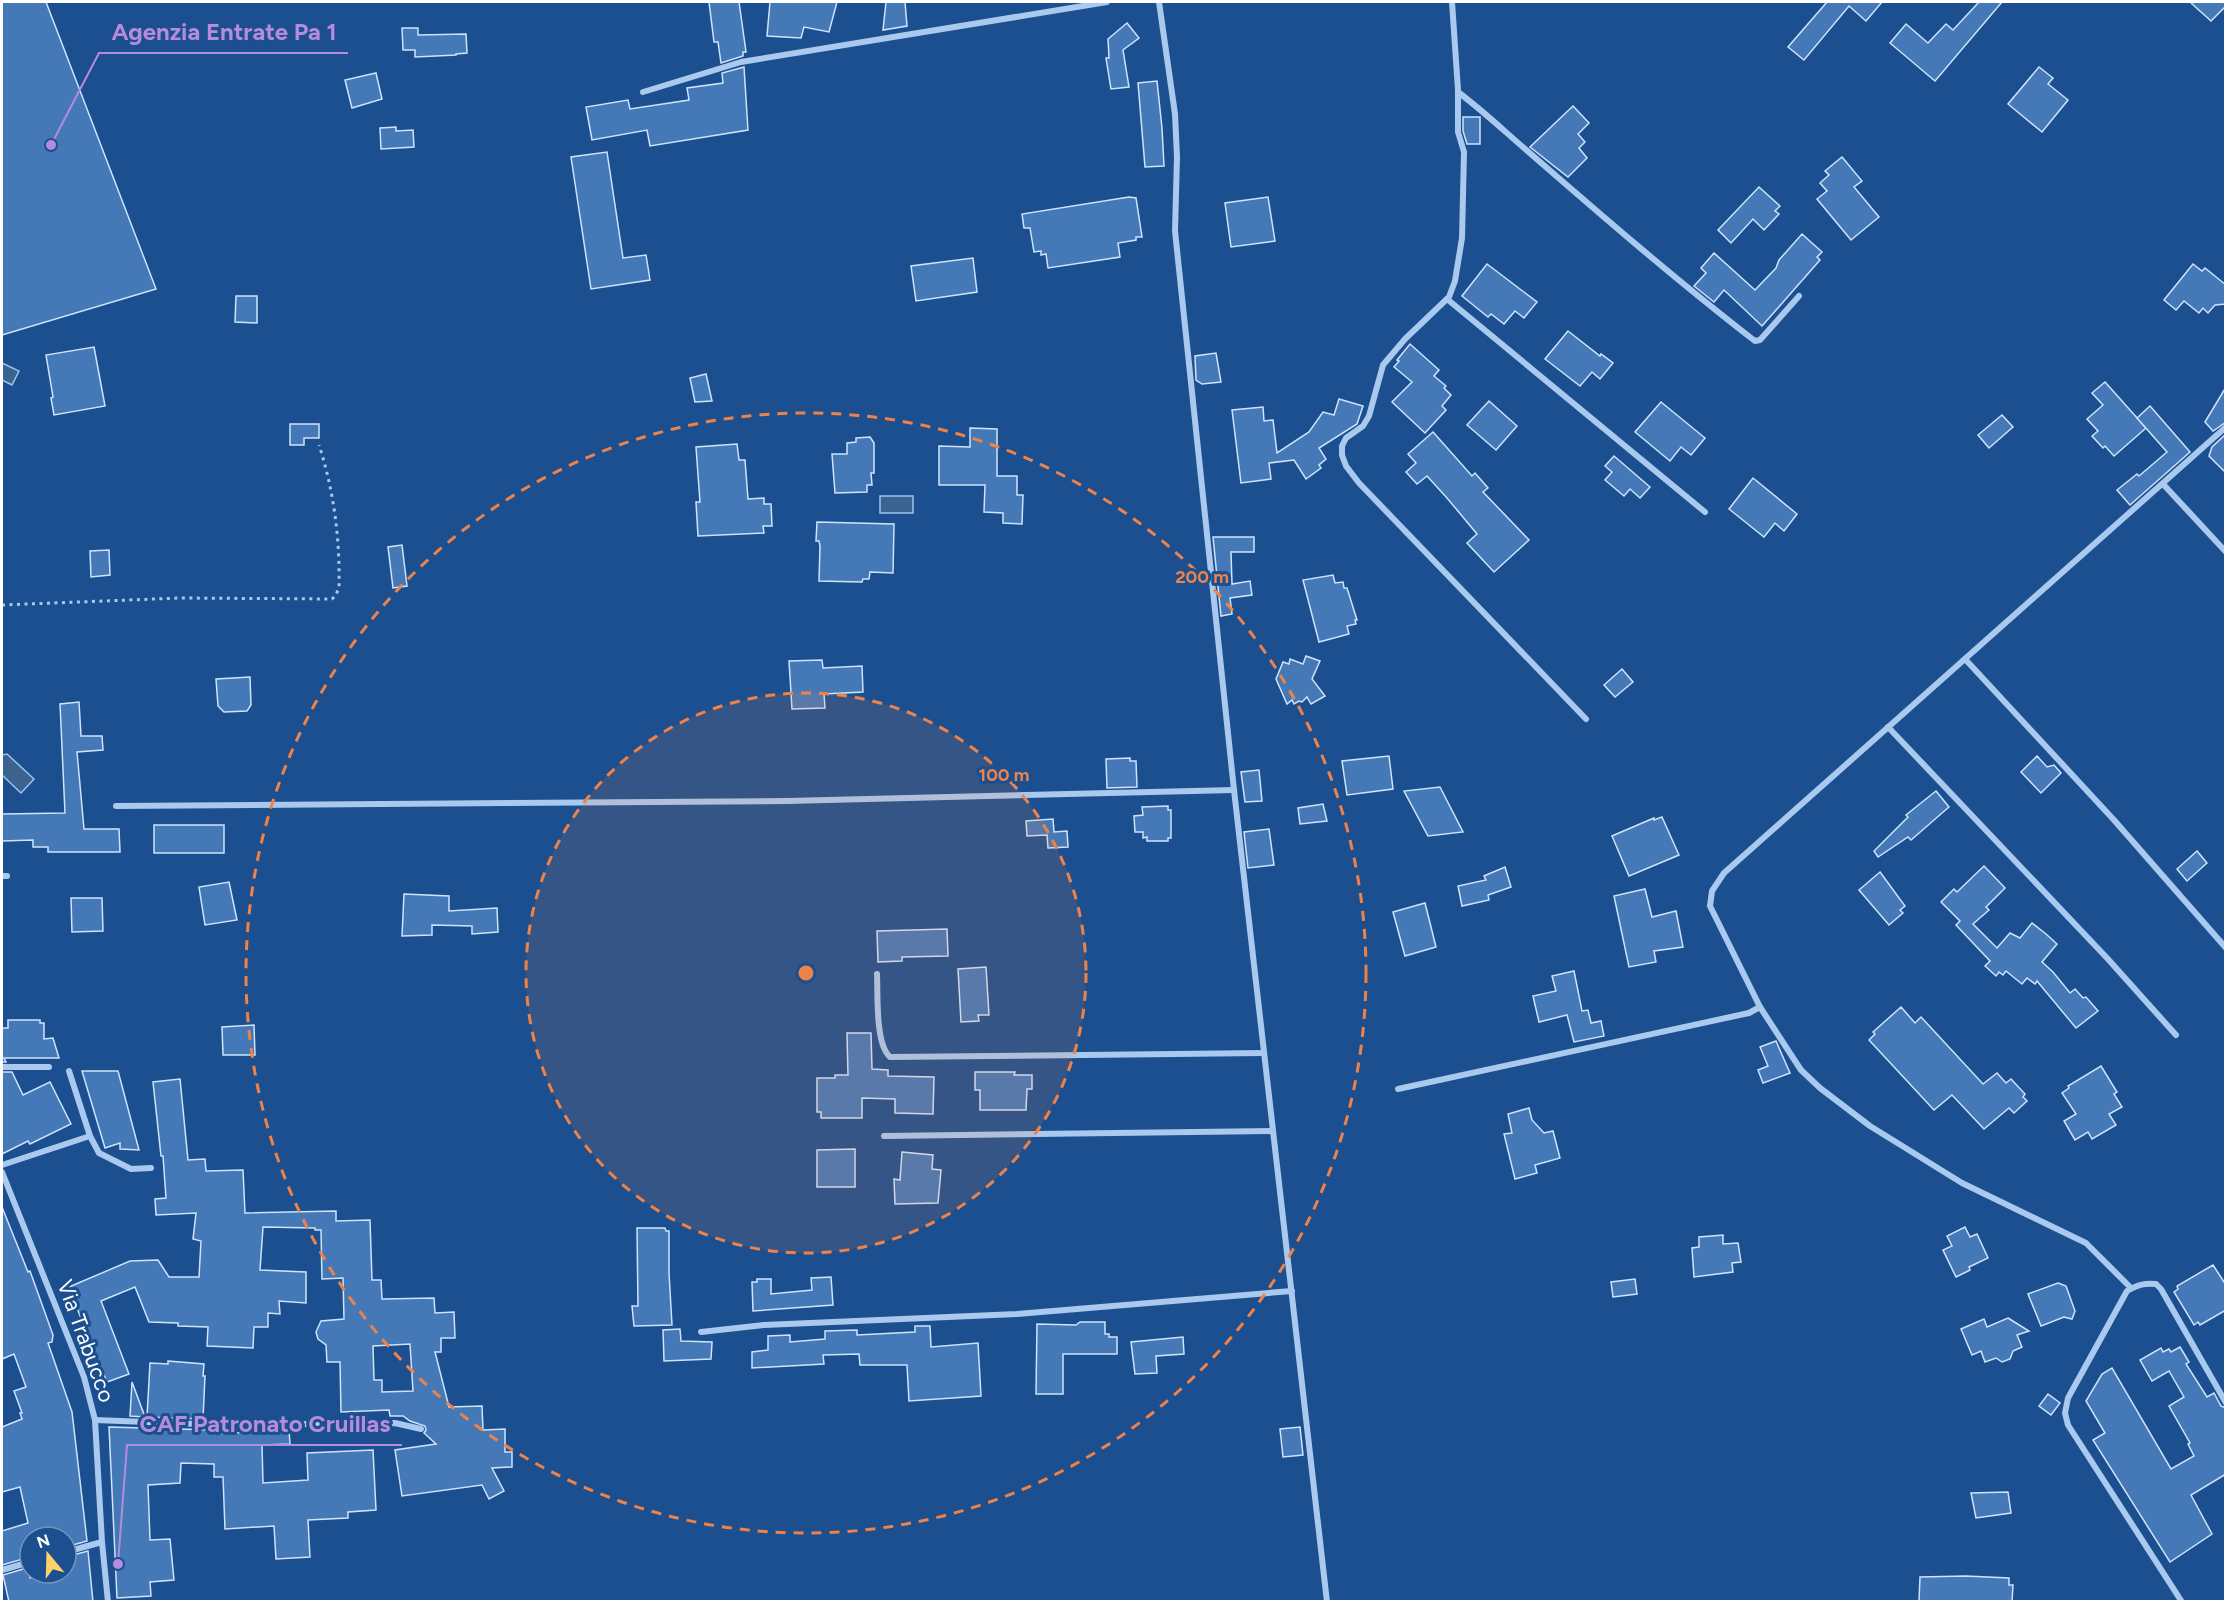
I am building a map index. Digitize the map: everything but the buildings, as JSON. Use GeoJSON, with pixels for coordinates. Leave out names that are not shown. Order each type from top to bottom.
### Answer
{"type":"FeatureCollection","features":[{"type":"Feature","properties":{"kind":"street"},"geometry":{"type":"LineString","coordinates":[[643,92],[741,62],[1107,2]]}},
{"type":"Feature","properties":{"kind":"street"},"geometry":{"type":"LineString","coordinates":[[1159,2],[1175,114],[1177,157],[1175,231],[1234,790],[1327,1602]]}},
{"type":"Feature","properties":{"kind":"street"},"geometry":{"type":"LineString","coordinates":[[1452,2],[1458,92],[1458,132],[1464,152],[1462,238],[1455,281],[1447,299],[1405,339],[1383,365],[1369,416],[1363,426],[1346,438],[1342,446],[1342,455],[1346,466],[1359,483],[1586,719]]}},
{"type":"Feature","properties":{"kind":"street"},"geometry":{"type":"LineString","coordinates":[[1458,92],[1490,116],[1522,147],[1715,311],[1755,341],[1760,340],[1799,296]]}},
{"type":"Feature","properties":{"kind":"street"},"geometry":{"type":"LineString","coordinates":[[1447,299],[1705,512]]}},
{"type":"Feature","properties":{"kind":"street"},"geometry":{"type":"LineString","coordinates":[[2131,1288],[2086,1243],[1962,1183],[1870,1126],[1820,1088],[1801,1070],[1760,1007],[1710,906],[1712,891],[1724,873],[2226,427]]}},
{"type":"Feature","properties":{"kind":"street"},"geometry":{"type":"LineString","coordinates":[[2163,484],[2226,552]]}},
{"type":"Feature","properties":{"kind":"street"},"geometry":{"type":"LineString","coordinates":[[1965,659],[2114,820],[2226,948]]}},
{"type":"Feature","properties":{"kind":"street"},"geometry":{"type":"LineString","coordinates":[[1888,728],[2107,958],[2176,1035]]}},
{"type":"Feature","properties":{"kind":"street"},"geometry":{"type":"LineString","coordinates":[[116,806],[786,801],[1234,790]]}},
{"type":"Feature","properties":{"kind":"street"},"geometry":{"type":"LineString","coordinates":[[877,974],[880,1037],[884,1052],[890,1057],[1264,1053]]}},
{"type":"Feature","properties":{"kind":"street"},"geometry":{"type":"LineString","coordinates":[[1398,1089],[1749,1013],[1760,1007]]}},
{"type":"Feature","properties":{"kind":"street"},"geometry":{"type":"LineString","coordinates":[[2,1066],[49,1067]]}},
{"type":"Feature","properties":{"kind":"street"},"geometry":{"type":"LineString","coordinates":[[69,1071],[90,1136],[99,1153],[131,1169],[151,1168]]}},
{"type":"Feature","properties":{"kind":"street"},"geometry":{"type":"LineString","coordinates":[[884,1136],[1273,1131]]}},
{"type":"Feature","properties":{"kind":"street"},"geometry":{"type":"LineString","coordinates":[[2,1165],[90,1136]]}},
{"type":"Feature","properties":{"kind":"street","name":"Via Trabucco"},"geometry":{"type":"LineString","coordinates":[[2,1172],[84,1377],[95,1420],[108,1602]]}},
{"type":"Feature","properties":{"kind":"street"},"geometry":{"type":"LineString","coordinates":[[2182,1602],[2068,1425],[2065,1413],[2068,1398],[2127,1291],[2138,1284],[2146,1283],[2156,1284],[2161,1289],[2226,1403]]}},
{"type":"Feature","properties":{"kind":"street"},"geometry":{"type":"LineString","coordinates":[[700,1332],[764,1326],[1017,1314],[1292,1291]]}},
{"type":"Feature","properties":{"kind":"street"},"geometry":{"type":"LineString","coordinates":[[95,1420],[224,1425],[394,1423],[422,1429]]}},
{"type":"Feature","properties":{"kind":"street"},"geometry":{"type":"LineString","coordinates":[[78,1549],[102,1542]]}},
{"type":"Feature","properties":{"kind":"street"},"geometry":{"type":"LineString","coordinates":[[2,1570],[18,1565]]}},
{"type":"Feature","properties":{"kind":"path"},"geometry":{"type":"LineString","coordinates":[[2,605],[180,598],[332,598],[339,587],[336,515],[327,470],[319,445]]}},
{"type":"Feature","properties":{"kind":"water"},"geometry":{"type":"Polygon","coordinates":[[[2,363],[19,371],[12,385],[2,380],[2,363]]]}},
{"type":"Feature","properties":{"kind":"water"},"geometry":{"type":"Polygon","coordinates":[[[880,496],[913,496],[913,513],[880,513],[880,496]]]}},
{"type":"Feature","properties":{"kind":"water"},"geometry":{"type":"Polygon","coordinates":[[[7,754],[34,779],[21,793],[2,775],[2,755],[7,754]]]}},
{"type":"Feature","properties":{"kind":"place","name":"Agenzia Entrate Pa 1"},"geometry":{"type":"Point","coordinates":[51,145]}},
{"type":"Feature","properties":{"kind":"place","name":"CAF Patronato Cruillas"},"geometry":{"type":"Point","coordinates":[118,1564]}}]}
